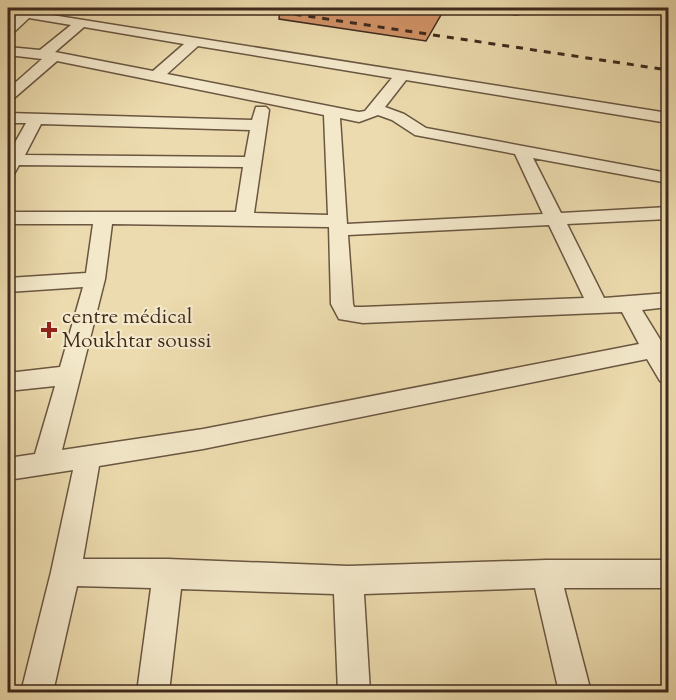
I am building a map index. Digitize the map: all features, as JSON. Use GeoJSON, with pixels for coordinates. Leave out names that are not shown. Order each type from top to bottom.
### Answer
{"type":"FeatureCollection","features":[{"type":"Feature","properties":{"kind":"street"},"geometry":{"type":"LineString","coordinates":[[8,11],[669,118]]}},
{"type":"Feature","properties":{"kind":"street"},"geometry":{"type":"LineString","coordinates":[[8,30],[26,14]]}},
{"type":"Feature","properties":{"kind":"street"},"geometry":{"type":"LineString","coordinates":[[8,96],[81,23]]}},
{"type":"Feature","properties":{"kind":"street"},"geometry":{"type":"LineString","coordinates":[[156,76],[195,41]]}},
{"type":"Feature","properties":{"kind":"street"},"geometry":{"type":"LineString","coordinates":[[8,51],[48,56],[366,117],[377,109],[403,74]]}},
{"type":"Feature","properties":{"kind":"street"},"geometry":{"type":"LineString","coordinates":[[244,218],[264,98]]}},
{"type":"Feature","properties":{"kind":"street"},"geometry":{"type":"LineString","coordinates":[[377,109],[398,117],[421,132],[669,178]]}},
{"type":"Feature","properties":{"kind":"street"},"geometry":{"type":"LineString","coordinates":[[332,112],[342,304],[347,314],[628,304],[669,300]]}},
{"type":"Feature","properties":{"kind":"street"},"geometry":{"type":"LineString","coordinates":[[8,118],[259,125]]}},
{"type":"Feature","properties":{"kind":"street"},"geometry":{"type":"LineString","coordinates":[[9,164],[36,119]]}},
{"type":"Feature","properties":{"kind":"street"},"geometry":{"type":"LineString","coordinates":[[522,152],[597,304]]}},
{"type":"Feature","properties":{"kind":"street"},"geometry":{"type":"LineString","coordinates":[[9,164],[253,162]]}},
{"type":"Feature","properties":{"kind":"street"},"geometry":{"type":"LineString","coordinates":[[8,218],[244,218],[337,225],[554,219],[669,213]]}},
{"type":"Feature","properties":{"kind":"street"},"geometry":{"type":"LineString","coordinates":[[46,462],[95,279],[103,218]]}},
{"type":"Feature","properties":{"kind":"street"},"geometry":{"type":"LineString","coordinates":[[8,285],[95,279]]}},
{"type":"Feature","properties":{"kind":"street"},"geometry":{"type":"LineString","coordinates":[[8,469],[664,366],[628,304]]}},
{"type":"Feature","properties":{"kind":"street"},"geometry":{"type":"LineString","coordinates":[[8,382],[71,375]]}},
{"type":"Feature","properties":{"kind":"street"},"geometry":{"type":"LineString","coordinates":[[37,693],[66,572],[88,458]]}},
{"type":"Feature","properties":{"kind":"street"},"geometry":{"type":"LineString","coordinates":[[66,572],[168,573],[348,580],[546,574],[669,574]]}},
{"type":"Feature","properties":{"kind":"street"},"geometry":{"type":"LineString","coordinates":[[153,693],[168,573]]}},
{"type":"Feature","properties":{"kind":"street"},"geometry":{"type":"LineString","coordinates":[[546,574],[574,693]]}},
{"type":"Feature","properties":{"kind":"street"},"geometry":{"type":"LineString","coordinates":[[348,580],[354,693]]}},
{"type":"Feature","properties":{"kind":"lane"},"geometry":{"type":"LineString","coordinates":[[483,8],[522,13],[524,8]]}},
{"type":"Feature","properties":{"kind":"building"},"geometry":{"type":"Polygon","coordinates":[[[280,8],[445,8],[426,41],[279,19],[280,8]]]}},
{"type":"Feature","properties":{"kind":"railway"},"geometry":{"type":"LineString","coordinates":[[253,8],[668,70]]}},
{"type":"Feature","properties":{"kind":"place","name":"centre médical Moukhtar soussi"},"geometry":{"type":"Point","coordinates":[49,330]}}]}
